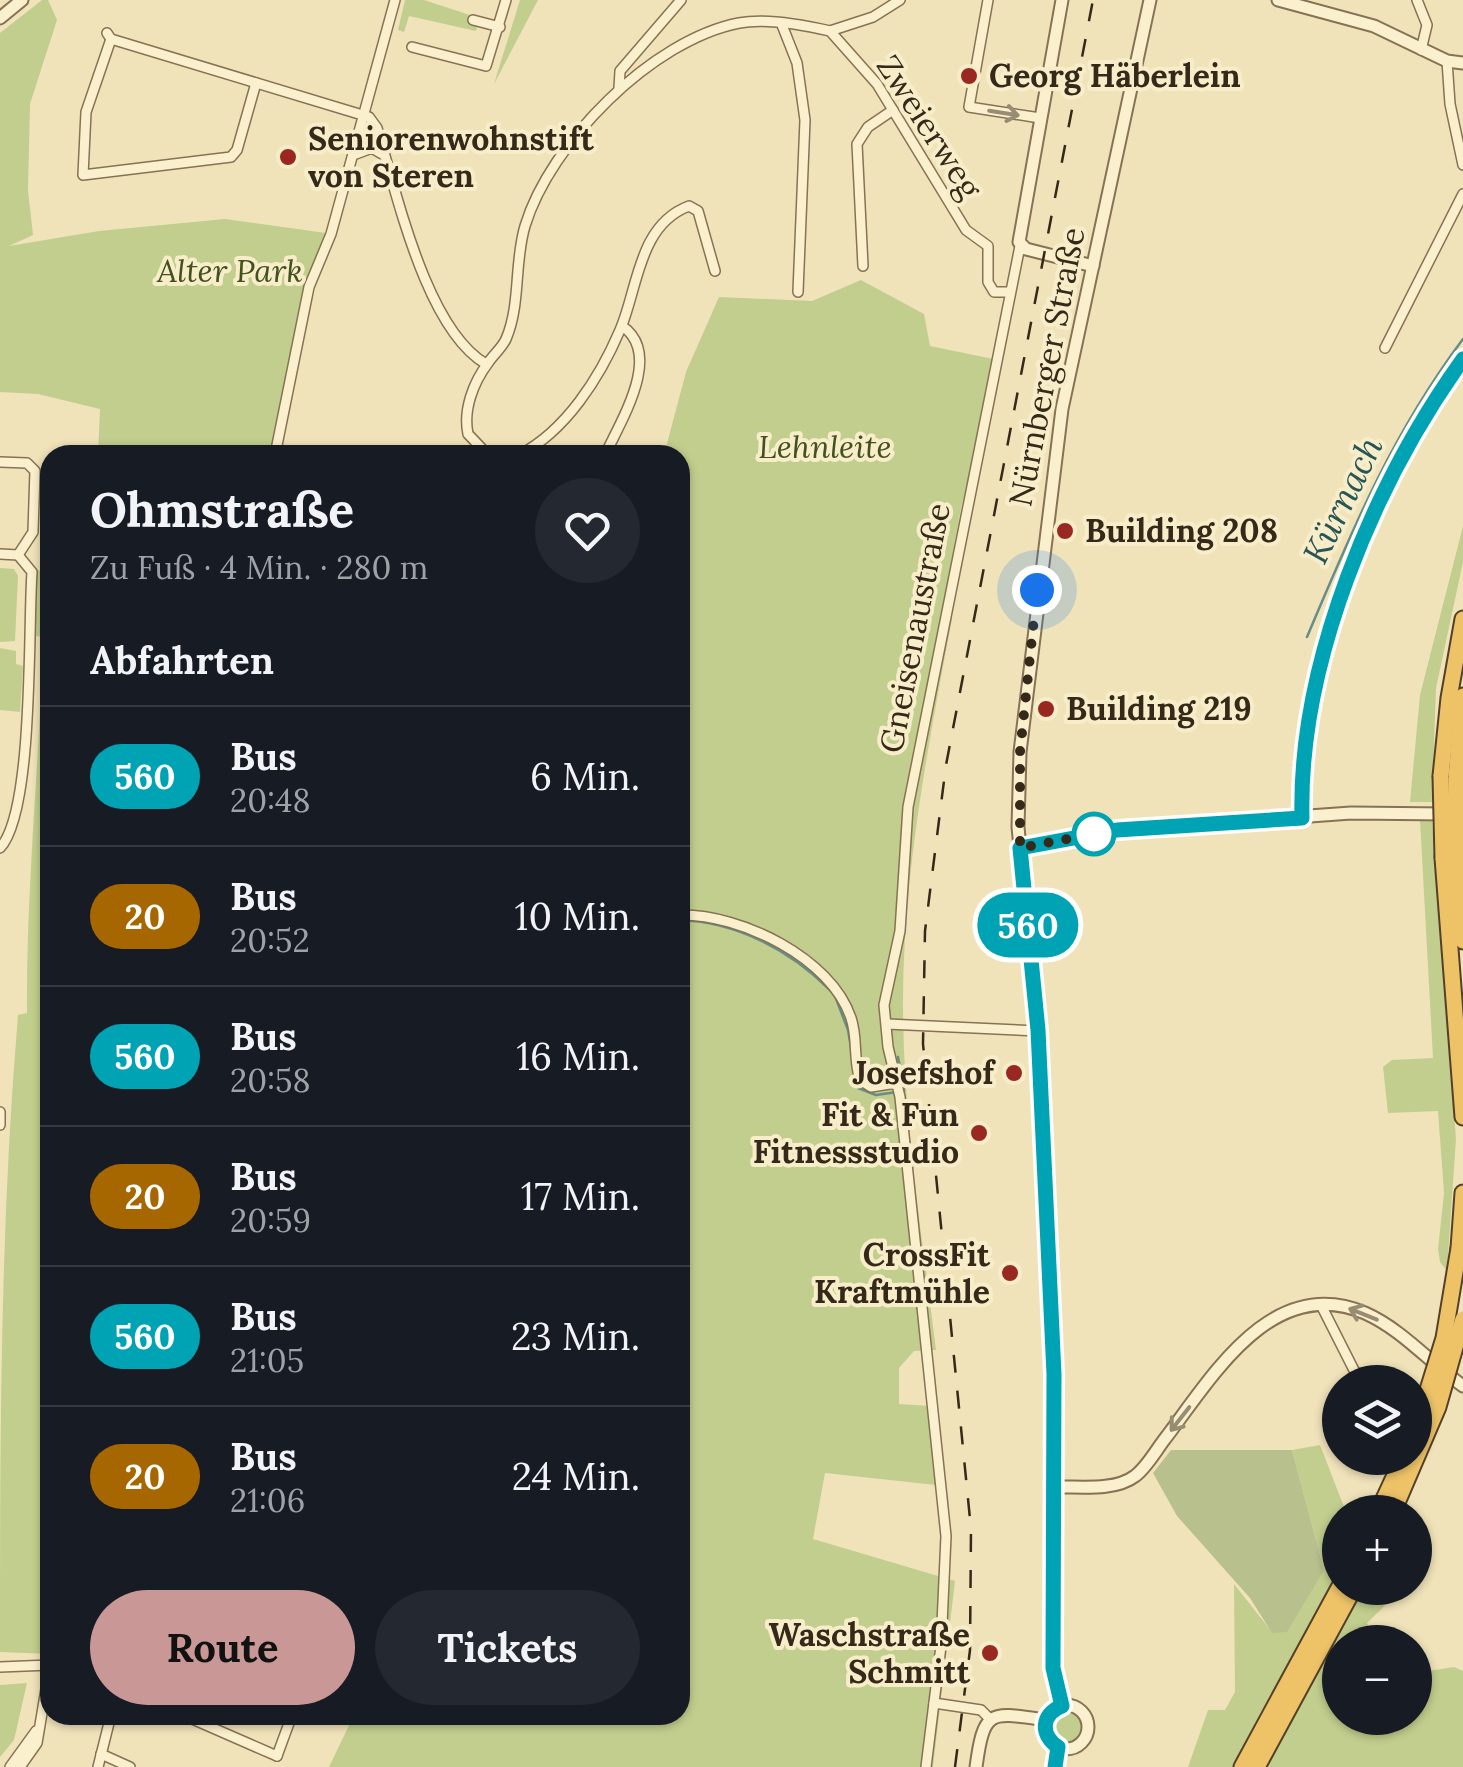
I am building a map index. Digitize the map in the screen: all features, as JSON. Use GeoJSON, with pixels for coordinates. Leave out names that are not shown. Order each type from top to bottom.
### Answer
{"type":"FeatureCollection","features":[{"type":"Feature","properties":{"kind":"highway"},"geometry":{"type":"LineString","coordinates":[[1463,608],[1449,777],[1463,1117]]}},
{"type":"Feature","properties":{"kind":"highway"},"geometry":{"type":"LineString","coordinates":[[1449,777],[1463,696]]}},
{"type":"Feature","properties":{"kind":"highway"},"geometry":{"type":"LineString","coordinates":[[1450,857],[1463,941]]}},
{"type":"Feature","properties":{"kind":"highway"},"geometry":{"type":"LineString","coordinates":[[1432,1377],[1444,1338],[1459,1248],[1463,1193]]}},
{"type":"Feature","properties":{"kind":"highway"},"geometry":{"type":"LineString","coordinates":[[1401,1495],[1433,1422],[1463,1320]]}},
{"type":"Feature","properties":{"kind":"highway"},"geometry":{"type":"LineString","coordinates":[[1242,1767],[1330,1605]]}},
{"type":"Feature","properties":{"kind":"highway"},"geometry":{"type":"LineString","coordinates":[[1257,1767],[1345,1605]]}},
{"type":"Feature","properties":{"kind":"street"},"geometry":{"type":"LineString","coordinates":[[0,18],[22,0]]}},
{"type":"Feature","properties":{"kind":"street"},"geometry":{"type":"LineString","coordinates":[[277,445],[309,287],[354,156],[395,0]]}},
{"type":"Feature","properties":{"kind":"street"},"geometry":{"type":"LineString","coordinates":[[412,47],[486,66],[506,0]]}},
{"type":"Feature","properties":{"kind":"street"},"geometry":{"type":"LineString","coordinates":[[619,88],[620,71],[680,0]]}},
{"type":"Feature","properties":{"kind":"street"},"geometry":{"type":"LineString","coordinates":[[473,445],[465,420],[486,364],[506,340],[521,241],[538,194],[581,128],[619,88],[718,29],[746,22],[830,31],[873,18],[900,0]]}},
{"type":"Feature","properties":{"kind":"street"},"geometry":{"type":"LineString","coordinates":[[988,0],[970,107],[1040,118]]}},
{"type":"Feature","properties":{"kind":"street","name":"Gneisenaustraße"},"geometry":{"type":"LineString","coordinates":[[896,1083],[884,1006],[900,931],[908,808],[974,465],[998,370],[1008,292],[1020,246],[1062,0]]}},
{"type":"Feature","properties":{"kind":"street","name":"Nürnberger Straße"},"geometry":{"type":"LineString","coordinates":[[1058,1747],[1079,1744],[1088,1725],[1078,1708],[1062,1706],[1053,1668],[1054,1374],[1038,1030],[1020,848],[1020,752],[1042,545],[1062,410],[1150,0]]}},
{"type":"Feature","properties":{"kind":"street"},"geometry":{"type":"LineString","coordinates":[[1278,0],[1347,16],[1447,61],[1463,63]]}},
{"type":"Feature","properties":{"kind":"street"},"geometry":{"type":"LineString","coordinates":[[1418,0],[1427,25],[1421,50]]}},
{"type":"Feature","properties":{"kind":"street"},"geometry":{"type":"LineString","coordinates":[[473,20],[500,27]]}},
{"type":"Feature","properties":{"kind":"street"},"geometry":{"type":"LineString","coordinates":[[782,25],[798,62],[805,120],[798,292]]}},
{"type":"Feature","properties":{"kind":"street","name":"Zweierweg"},"geometry":{"type":"LineString","coordinates":[[830,31],[893,110],[966,230],[988,246],[988,282],[994,292],[1008,292]]}},
{"type":"Feature","properties":{"kind":"street"},"geometry":{"type":"LineString","coordinates":[[256,83],[237,150],[231,157],[83,174],[86,112],[109,36],[365,116],[377,128],[412,245],[448,326],[459,344],[486,364]]}},
{"type":"Feature","properties":{"kind":"street"},"geometry":{"type":"LineString","coordinates":[[1447,61],[1450,104],[1463,164]]}},
{"type":"Feature","properties":{"kind":"street"},"geometry":{"type":"LineString","coordinates":[[863,266],[857,144],[868,127],[893,110]]}},
{"type":"Feature","properties":{"kind":"street"},"geometry":{"type":"LineString","coordinates":[[354,156],[365,148],[384,155]]}},
{"type":"Feature","properties":{"kind":"street"},"geometry":{"type":"LineString","coordinates":[[531,445],[566,416],[592,385],[622,326],[637,271],[652,240],[670,218],[689,206],[696,194]]}},
{"type":"Feature","properties":{"kind":"street"},"geometry":{"type":"LineString","coordinates":[[1385,348],[1463,194]]}},
{"type":"Feature","properties":{"kind":"street"},"geometry":{"type":"LineString","coordinates":[[689,206],[698,211],[715,271]]}},
{"type":"Feature","properties":{"kind":"street"},"geometry":{"type":"LineString","coordinates":[[1020,246],[1092,266]]}},
{"type":"Feature","properties":{"kind":"street"},"geometry":{"type":"LineString","coordinates":[[608,445],[636,382],[637,346],[632,333],[622,326]]}},
{"type":"Feature","properties":{"kind":"street"},"geometry":{"type":"LineString","coordinates":[[1302,818],[1305,753],[1316,684],[1373,512],[1399,459],[1463,359]]}},
{"type":"Feature","properties":{"kind":"street"},"geometry":{"type":"LineString","coordinates":[[0,462],[27,463],[36,472],[33,532],[18,555]]}},
{"type":"Feature","properties":{"kind":"street"},"geometry":{"type":"LineString","coordinates":[[0,554],[18,555],[30,564],[15,827],[0,848]]}},
{"type":"Feature","properties":{"kind":"street"},"geometry":{"type":"LineString","coordinates":[[1020,848],[1117,830],[1302,818],[1463,814]]}},
{"type":"Feature","properties":{"kind":"street"},"geometry":{"type":"LineString","coordinates":[[690,916],[714,919],[758,934],[820,972],[851,1018],[860,1080],[870,1087],[896,1083],[900,1097],[946,1536],[926,1767]]}},
{"type":"Feature","properties":{"kind":"street"},"geometry":{"type":"LineString","coordinates":[[887,1024],[1038,1030]]}},
{"type":"Feature","properties":{"kind":"street"},"geometry":{"type":"LineString","coordinates":[[0,1115],[0,1125]]}},
{"type":"Feature","properties":{"kind":"street"},"geometry":{"type":"LineString","coordinates":[[1320,1305],[1351,1365]]}},
{"type":"Feature","properties":{"kind":"street"},"geometry":{"type":"LineString","coordinates":[[1053,1487],[1097,1487],[1137,1475],[1236,1348],[1279,1315],[1320,1305],[1356,1310],[1388,1326],[1463,1386]]}},
{"type":"Feature","properties":{"kind":"street"},"geometry":{"type":"LineString","coordinates":[[1412,1475],[1418,1486]]}},
{"type":"Feature","properties":{"kind":"street"},"geometry":{"type":"LineString","coordinates":[[0,1668],[40,1666]]}},
{"type":"Feature","properties":{"kind":"street"},"geometry":{"type":"LineString","coordinates":[[934,1703],[981,1710],[989,1718]]}},
{"type":"Feature","properties":{"kind":"street"},"geometry":{"type":"LineString","coordinates":[[1055,1767],[1058,1747],[1046,1733],[1046,1720],[1062,1706]]}},
{"type":"Feature","properties":{"kind":"street"},"geometry":{"type":"LineString","coordinates":[[976,1767],[981,1730],[989,1718],[998,1713],[1046,1720]]}},
{"type":"Feature","properties":{"kind":"street"},"geometry":{"type":"LineString","coordinates":[[20,1767],[37,1743],[40,1718]]}},
{"type":"Feature","properties":{"kind":"street"},"geometry":{"type":"LineString","coordinates":[[98,1767],[109,1725]]}},
{"type":"Feature","properties":{"kind":"street"},"geometry":{"type":"LineString","coordinates":[[204,1725],[278,1761],[289,1725]]}},
{"type":"Feature","properties":{"kind":"street"},"geometry":{"type":"LineString","coordinates":[[10,1767],[38,1729]]}},
{"type":"Feature","properties":{"kind":"street"},"geometry":{"type":"LineString","coordinates":[[101,1754],[130,1767]]}},
{"type":"Feature","properties":{"kind":"green space","name":"Alter Park"},"geometry":{"type":"Polygon","coordinates":[[[42,0],[48,0],[57,20],[30,104],[28,190],[33,235],[9,246],[99,231],[225,219],[326,233],[310,271],[272,445],[98,445],[100,409],[38,394],[0,392],[0,33],[42,0]]]}},
{"type":"Feature","properties":{"kind":"green space"},"geometry":{"type":"Polygon","coordinates":[[[405,0],[424,0],[479,18],[476,31],[409,16],[404,32],[398,30],[405,0]]]}},
{"type":"Feature","properties":{"kind":"green space"},"geometry":{"type":"Polygon","coordinates":[[[520,0],[538,0],[494,84],[520,0]]]}},
{"type":"Feature","properties":{"kind":"green space","name":"Lehnleite"},"geometry":{"type":"Polygon","coordinates":[[[861,280],[924,314],[930,346],[998,360],[961,508],[941,617],[952,619],[918,810],[904,955],[906,1090],[936,1350],[914,1351],[899,1368],[899,1404],[930,1406],[936,1485],[825,1473],[813,1539],[955,1581],[933,1767],[329,1767],[349,1725],[690,1725],[690,445],[667,445],[686,372],[719,297],[812,301],[861,280]]]}},
{"type":"Feature","properties":{"kind":"green space"},"geometry":{"type":"Polygon","coordinates":[[[1463,526],[1463,562],[1436,688],[1432,802],[1410,802],[1420,695],[1463,526]]]}},
{"type":"Feature","properties":{"kind":"green space"},"geometry":{"type":"Polygon","coordinates":[[[0,568],[14,569],[18,576],[15,641],[0,642],[0,568]]]}},
{"type":"Feature","properties":{"kind":"green space"},"geometry":{"type":"Polygon","coordinates":[[[36,570],[40,571],[40,636],[33,636],[36,570]]]}},
{"type":"Feature","properties":{"kind":"green space"},"geometry":{"type":"Polygon","coordinates":[[[0,648],[16,651],[16,664],[23,666],[20,712],[0,710],[0,648]]]}},
{"type":"Feature","properties":{"kind":"green space"},"geometry":{"type":"Polygon","coordinates":[[[40,703],[40,1654],[0,1652],[4,1254],[18,1015],[27,1013],[40,703]]]}},
{"type":"Feature","properties":{"kind":"green space"},"geometry":{"type":"Polygon","coordinates":[[[1420,820],[1432,820],[1456,1139],[1447,1271],[1440,1262],[1438,1249],[1444,1193],[1438,1111],[1388,1113],[1383,1067],[1392,1060],[1433,1058],[1420,820]]]}},
{"type":"Feature","properties":{"kind":"green space"},"geometry":{"type":"Polygon","coordinates":[[[1320,1445],[1322,1475],[1332,1475],[1339,1495],[1322,1495],[1322,1562],[1292,1450],[1320,1445]]]}},
{"type":"Feature","properties":{"kind":"green space"},"geometry":{"type":"Polygon","coordinates":[[[1171,1450],[1292,1450],[1322,1573],[1287,1632],[1272,1633],[1250,1598],[1177,1516],[1153,1473],[1171,1450]]]}},
{"type":"Feature","properties":{"kind":"green space"},"geometry":{"type":"Polygon","coordinates":[[[1322,1572],[1322,1605],[1386,1605],[1368,1625],[1322,1625],[1322,1735],[1432,1735],[1432,1670],[1454,1667],[1463,1671],[1463,1767],[1188,1767],[1208,1710],[1225,1710],[1235,1692],[1234,1584],[1272,1632],[1322,1572]]]}},
{"type":"Feature","properties":{"kind":"green space"},"geometry":{"type":"Polygon","coordinates":[[[27,1683],[14,1740],[0,1757],[0,1685],[27,1683]]]}},
{"type":"Feature","properties":{"kind":"green space"},"geometry":{"type":"Polygon","coordinates":[[[1067,1712],[1078,1716],[1082,1727],[1078,1738],[1067,1742],[1056,1738],[1052,1727],[1056,1716],[1067,1712]]]}},
{"type":"Feature","properties":{"kind":"waterway","name":"Kürnach"},"geometry":{"type":"LineString","coordinates":[[1307,637],[1395,446],[1463,339]]}},
{"type":"Feature","properties":{"kind":"waterway"},"geometry":{"type":"LineString","coordinates":[[690,921],[722,926],[761,941],[798,962],[830,990]]}},
{"type":"Feature","properties":{"kind":"waterway"},"geometry":{"type":"LineString","coordinates":[[835,996],[848,1030],[858,1088],[876,1095],[904,1091],[898,1057]]}},
{"type":"Feature","properties":{"kind":"railway"},"geometry":{"type":"LineString","coordinates":[[955,1767],[970,1650],[971,1529],[923,1044],[925,931],[946,765],[1093,0]]}},
{"type":"Feature","properties":{"kind":"bus line","name":"560"},"geometry":{"type":"LineString","coordinates":[[1055,1767],[1058,1747],[1048,1739],[1044,1726],[1049,1714],[1062,1706],[1053,1668],[1054,1374],[1038,1030],[1020,848],[1033,849],[1117,830],[1302,818],[1305,753],[1316,684],[1373,512],[1399,459],[1463,359]]}},
{"type":"Feature","properties":{"kind":"place","name":"Georg Häberlein"},"geometry":{"type":"Point","coordinates":[969,76]}},
{"type":"Feature","properties":{"kind":"place","name":"Seniorenwohnstift von Steren"},"geometry":{"type":"Point","coordinates":[288,157]}},
{"type":"Feature","properties":{"kind":"place","name":"Building 208"},"geometry":{"type":"Point","coordinates":[1065,531]}},
{"type":"Feature","properties":{"kind":"place","name":"Building 219"},"geometry":{"type":"Point","coordinates":[1046,709]}},
{"type":"Feature","properties":{"kind":"place","name":"Josefshof"},"geometry":{"type":"Point","coordinates":[1014,1073]}},
{"type":"Feature","properties":{"kind":"place","name":"Fit & Fun Fitnessstudio"},"geometry":{"type":"Point","coordinates":[979,1133]}},
{"type":"Feature","properties":{"kind":"place","name":"CrossFit Kraftmühle"},"geometry":{"type":"Point","coordinates":[1010,1273]}},
{"type":"Feature","properties":{"kind":"place","name":"Waschstraße Schmitt"},"geometry":{"type":"Point","coordinates":[990,1653]}},
{"type":"Feature","properties":{"kind":"route"},"geometry":{"type":"LineString","coordinates":[[1037,590],[1020,752],[1020,848],[1033,849],[1094,834]]}}]}
